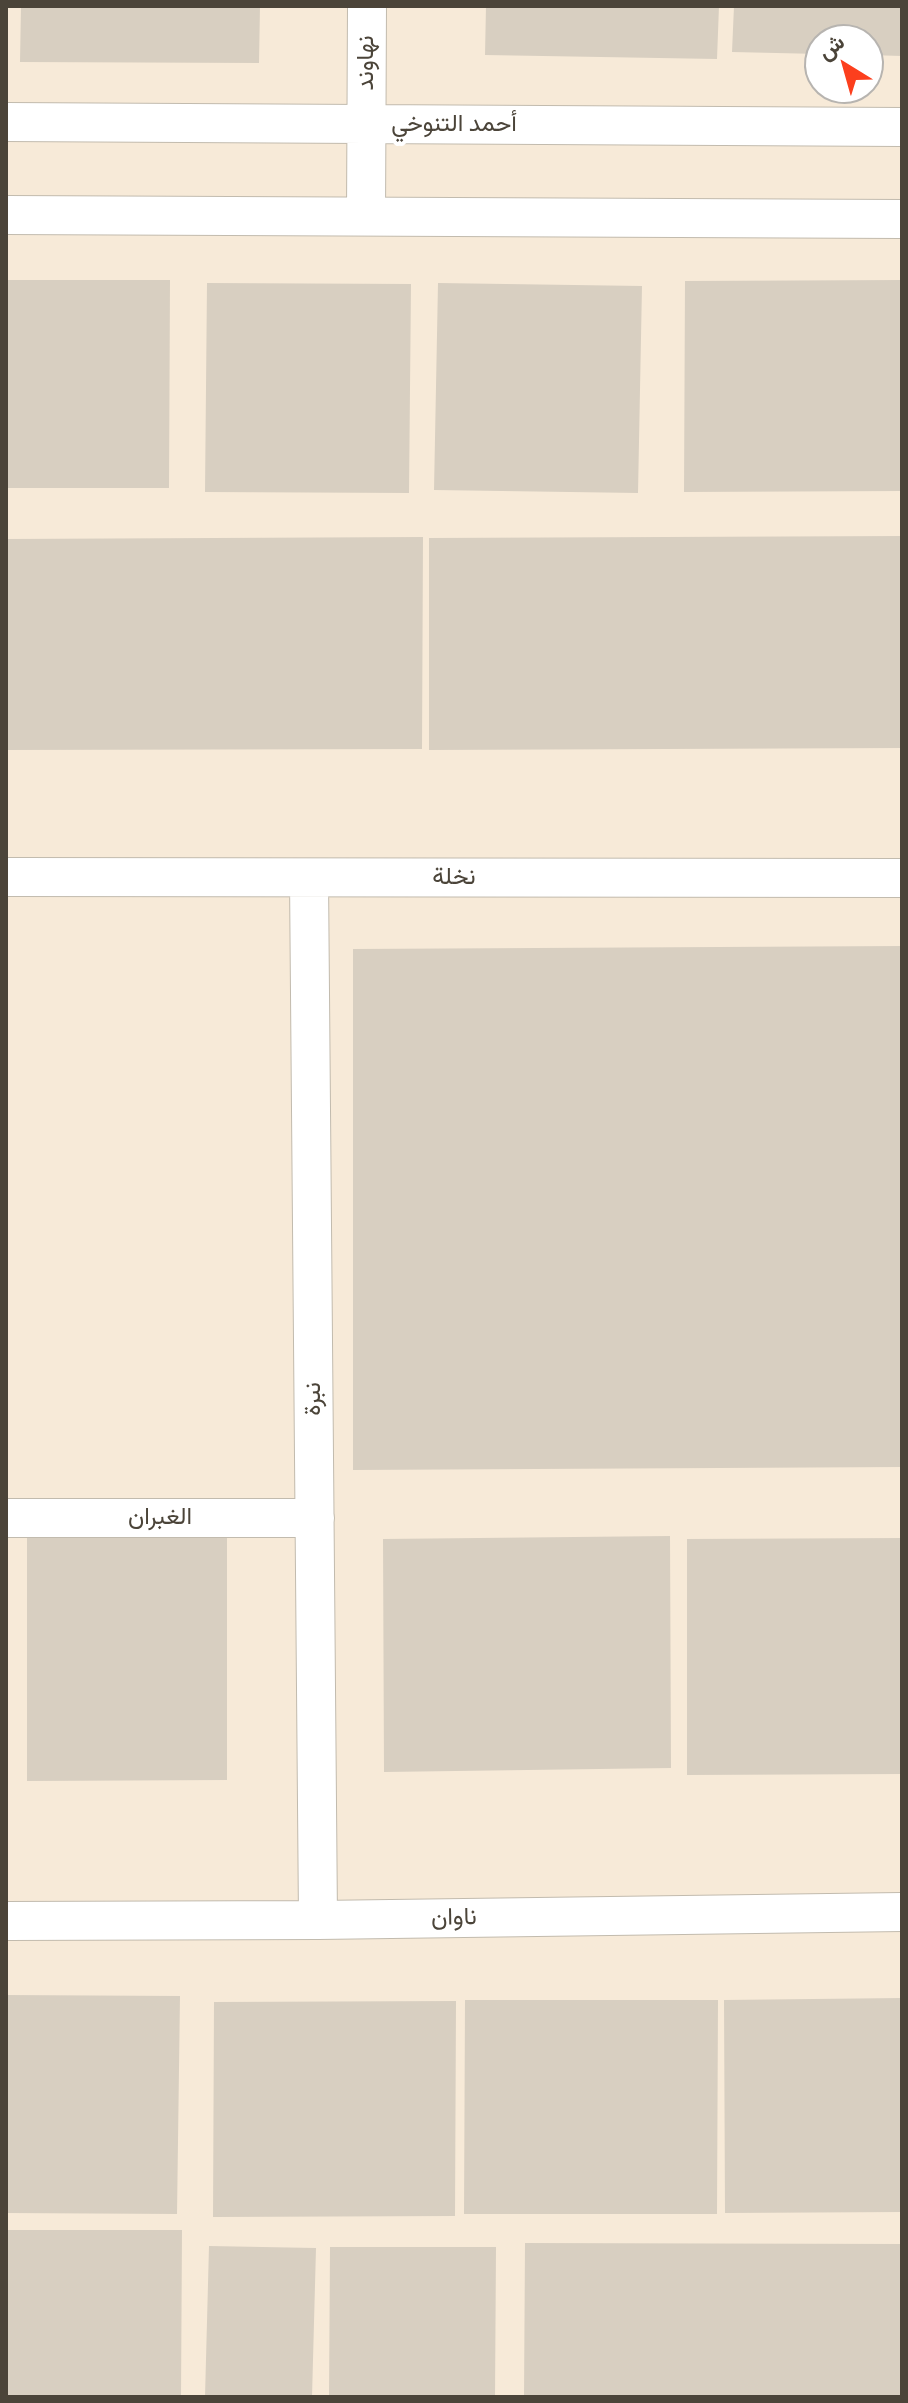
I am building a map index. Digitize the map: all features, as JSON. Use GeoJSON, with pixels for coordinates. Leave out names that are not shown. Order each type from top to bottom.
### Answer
{"type":"FeatureCollection","features":[{"type":"Feature","properties":{"kind":"street","name":"نهاوند"},"geometry":{"type":"LineString","coordinates":[[366,216],[367,6]]}},
{"type":"Feature","properties":{"kind":"street","name":"أحمد التنوخي"},"geometry":{"type":"LineString","coordinates":[[6,122],[902,127]]}},
{"type":"Feature","properties":{"kind":"street"},"geometry":{"type":"LineString","coordinates":[[6,215],[902,219]]}},
{"type":"Feature","properties":{"kind":"street","name":"نخلة"},"geometry":{"type":"LineString","coordinates":[[6,877],[902,878]]}},
{"type":"Feature","properties":{"kind":"street","name":"نبرة"},"geometry":{"type":"LineString","coordinates":[[309,878],[318,1920]]}},
{"type":"Feature","properties":{"kind":"street","name":"الغبران"},"geometry":{"type":"LineString","coordinates":[[6,1518],[315,1518]]}},
{"type":"Feature","properties":{"kind":"street","name":"ناوان"},"geometry":{"type":"LineString","coordinates":[[6,1921],[902,1912]]}},
{"type":"Feature","properties":{"kind":"shaded area"},"geometry":{"type":"Polygon","coordinates":[[[6,6],[902,6],[902,2397],[6,2397],[6,6]]]}},
{"type":"Feature","properties":{"kind":"building"},"geometry":{"type":"Polygon","coordinates":[[[21,6],[260,6],[259,63],[20,62],[21,6]]]}},
{"type":"Feature","properties":{"kind":"building"},"geometry":{"type":"Polygon","coordinates":[[[486,6],[719,6],[717,59],[485,55],[486,6]]]}},
{"type":"Feature","properties":{"kind":"building"},"geometry":{"type":"Polygon","coordinates":[[[734,6],[902,6],[902,56],[884,55],[884,24],[804,24],[804,54],[732,52],[734,6]]]}},
{"type":"Feature","properties":{"kind":"building"},"geometry":{"type":"Polygon","coordinates":[[[6,280],[170,280],[169,488],[6,488],[6,280]]]}},
{"type":"Feature","properties":{"kind":"building"},"geometry":{"type":"Polygon","coordinates":[[[902,280],[902,491],[684,492],[685,281],[902,280]]]}},
{"type":"Feature","properties":{"kind":"building"},"geometry":{"type":"Polygon","coordinates":[[[207,283],[411,284],[409,493],[205,492],[207,283]]]}},
{"type":"Feature","properties":{"kind":"building"},"geometry":{"type":"Polygon","coordinates":[[[438,283],[642,286],[638,493],[434,490],[438,283]]]}},
{"type":"Feature","properties":{"kind":"building"},"geometry":{"type":"Polygon","coordinates":[[[902,536],[902,748],[429,750],[429,538],[902,536]]]}},
{"type":"Feature","properties":{"kind":"building"},"geometry":{"type":"Polygon","coordinates":[[[423,537],[422,749],[6,750],[6,539],[423,537]]]}},
{"type":"Feature","properties":{"kind":"building"},"geometry":{"type":"Polygon","coordinates":[[[902,946],[902,1467],[353,1470],[353,949],[902,946]]]}},
{"type":"Feature","properties":{"kind":"building"},"geometry":{"type":"Polygon","coordinates":[[[227,1527],[227,1780],[27,1781],[27,1528],[227,1527]]]}},
{"type":"Feature","properties":{"kind":"building"},"geometry":{"type":"Polygon","coordinates":[[[670,1536],[671,1768],[384,1772],[383,1539],[670,1536]]]}},
{"type":"Feature","properties":{"kind":"building"},"geometry":{"type":"Polygon","coordinates":[[[902,1538],[902,1774],[687,1775],[687,1539],[902,1538]]]}},
{"type":"Feature","properties":{"kind":"building"},"geometry":{"type":"Polygon","coordinates":[[[6,1995],[180,1996],[177,2214],[6,2213],[6,1995]]]}},
{"type":"Feature","properties":{"kind":"building"},"geometry":{"type":"Polygon","coordinates":[[[902,1998],[902,2212],[725,2213],[724,2000],[902,1998]]]}},
{"type":"Feature","properties":{"kind":"building"},"geometry":{"type":"Polygon","coordinates":[[[465,2000],[718,2000],[717,2214],[464,2214],[465,2000]]]}},
{"type":"Feature","properties":{"kind":"building"},"geometry":{"type":"Polygon","coordinates":[[[456,2001],[455,2216],[213,2217],[214,2002],[456,2001]]]}},
{"type":"Feature","properties":{"kind":"building"},"geometry":{"type":"Polygon","coordinates":[[[6,2230],[182,2230],[181,2397],[6,2397],[6,2230]]]}},
{"type":"Feature","properties":{"kind":"building"},"geometry":{"type":"Polygon","coordinates":[[[525,2243],[902,2244],[902,2397],[524,2397],[525,2243]]]}},
{"type":"Feature","properties":{"kind":"building"},"geometry":{"type":"Polygon","coordinates":[[[209,2246],[316,2248],[312,2397],[205,2397],[209,2246]]]}},
{"type":"Feature","properties":{"kind":"building"},"geometry":{"type":"Polygon","coordinates":[[[330,2247],[496,2247],[495,2397],[329,2397],[330,2247]]]}}]}
